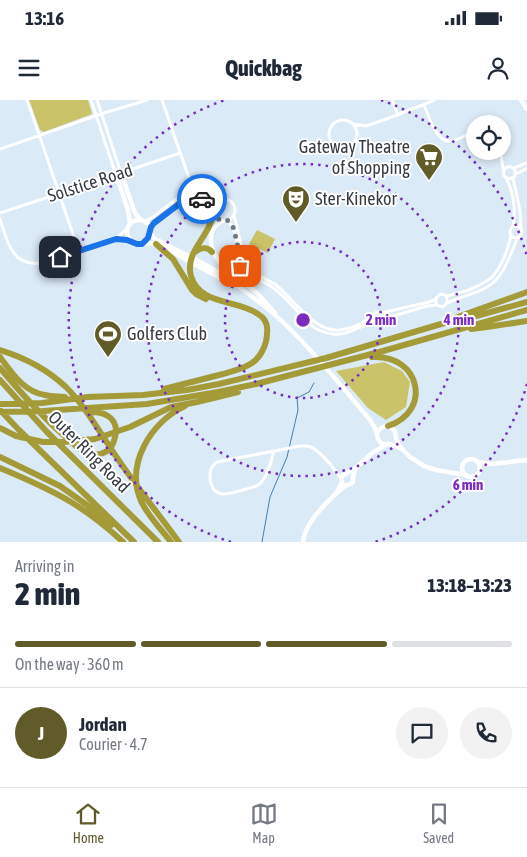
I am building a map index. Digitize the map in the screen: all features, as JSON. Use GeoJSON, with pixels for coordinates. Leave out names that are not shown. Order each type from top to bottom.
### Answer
{"type":"FeatureCollection","features":[{"type":"Feature","properties":{"kind":"highway"},"geometry":{"type":"LineString","coordinates":[[213,211],[211,223],[192,255],[190,269],[194,284],[203,293],[220,301]]}},
{"type":"Feature","properties":{"kind":"highway"},"geometry":{"type":"LineString","coordinates":[[143,395],[208,378],[251,364],[261,353],[267,338],[268,329],[264,319],[252,310],[204,298],[196,294],[188,285],[173,260],[156,244]]}},
{"type":"Feature","properties":{"kind":"highway"},"geometry":{"type":"LineString","coordinates":[[192,255],[203,248],[208,248],[212,252]]}},
{"type":"Feature","properties":{"kind":"highway"},"geometry":{"type":"LineString","coordinates":[[441,324],[527,292]]}},
{"type":"Feature","properties":{"kind":"highway"},"geometry":{"type":"LineString","coordinates":[[0,357],[21,382],[36,393],[45,396],[143,395],[187,390],[248,378],[527,302]]}},
{"type":"Feature","properties":{"kind":"highway"},"geometry":{"type":"LineString","coordinates":[[44,411],[147,404],[218,392],[403,346],[527,310]]}},
{"type":"Feature","properties":{"kind":"highway"},"geometry":{"type":"LineString","coordinates":[[462,328],[486,328],[527,321]]}},
{"type":"Feature","properties":{"kind":"highway"},"geometry":{"type":"LineString","coordinates":[[0,350],[26,360],[47,372],[65,386],[82,406],[138,488],[179,542]]}},
{"type":"Feature","properties":{"kind":"highway"},"geometry":{"type":"LineString","coordinates":[[356,358],[389,358],[403,365],[414,380],[416,395],[411,408],[396,423],[387,426]]}},
{"type":"Feature","properties":{"kind":"highway"},"geometry":{"type":"LineString","coordinates":[[0,368],[22,394],[51,425],[80,449],[91,455],[101,454],[107,451],[114,442],[115,425],[108,416],[102,413],[90,412],[44,411],[0,410]]}},
{"type":"Feature","properties":{"kind":"highway","name":"Outer Ring Road"},"geometry":{"type":"LineString","coordinates":[[0,380],[47,432],[158,542]]}},
{"type":"Feature","properties":{"kind":"highway"},"geometry":{"type":"LineString","coordinates":[[0,428],[16,436],[34,440],[54,442],[95,439],[123,429],[172,407],[241,391],[256,384]]}},
{"type":"Feature","properties":{"kind":"highway"},"geometry":{"type":"LineString","coordinates":[[0,404],[88,397]]}},
{"type":"Feature","properties":{"kind":"highway"},"geometry":{"type":"LineString","coordinates":[[171,542],[151,517],[142,502],[137,486],[136,473],[143,447],[151,435],[165,419],[191,403]]}},
{"type":"Feature","properties":{"kind":"highway","name":"Outer Ring Road"},"geometry":{"type":"LineString","coordinates":[[0,410],[134,542]]}},
{"type":"Feature","properties":{"kind":"highway"},"geometry":{"type":"LineString","coordinates":[[0,457],[60,486],[87,505],[129,542]]}},
{"type":"Feature","properties":{"kind":"highway"},"geometry":{"type":"LineString","coordinates":[[0,468],[72,502],[123,542]]}},
{"type":"Feature","properties":{"kind":"street"},"geometry":{"type":"LineString","coordinates":[[27,100],[79,252]]}},
{"type":"Feature","properties":{"kind":"street"},"geometry":{"type":"LineString","coordinates":[[91,100],[135,213],[149,226],[151,234],[157,240],[181,255]]}},
{"type":"Feature","properties":{"kind":"street"},"geometry":{"type":"LineString","coordinates":[[97,100],[119,174],[130,224]]}},
{"type":"Feature","properties":{"kind":"street"},"geometry":{"type":"LineString","coordinates":[[0,149],[96,115],[147,100]]}},
{"type":"Feature","properties":{"kind":"street"},"geometry":{"type":"LineString","coordinates":[[162,100],[192,187],[217,218],[231,224],[238,248],[237,259],[241,267],[246,274],[272,287],[308,322],[322,332],[344,333],[379,322],[382,319],[427,306],[438,305],[443,307],[447,303],[486,288],[493,283],[502,273],[518,238],[522,234],[514,168]]}},
{"type":"Feature","properties":{"kind":"street"},"geometry":{"type":"LineString","coordinates":[[392,100],[398,115]]}},
{"type":"Feature","properties":{"kind":"street"},"geometry":{"type":"LineString","coordinates":[[366,126],[355,142],[349,147],[335,146],[330,139],[330,129],[337,122],[344,120],[352,124],[366,126],[435,100]]}},
{"type":"Feature","properties":{"kind":"street"},"geometry":{"type":"LineString","coordinates":[[521,100],[527,109]]}},
{"type":"Feature","properties":{"kind":"street"},"geometry":{"type":"LineString","coordinates":[[424,105],[436,131],[442,139],[453,141],[466,135]]}},
{"type":"Feature","properties":{"kind":"street"},"geometry":{"type":"LineString","coordinates":[[352,124],[357,132],[356,138]]}},
{"type":"Feature","properties":{"kind":"street","name":"Solstice Road"},"geometry":{"type":"LineString","coordinates":[[0,213],[180,153]]}},
{"type":"Feature","properties":{"kind":"street"},"geometry":{"type":"LineString","coordinates":[[213,211],[218,200],[223,198],[231,200],[235,207],[234,214],[241,245],[250,258],[247,262],[249,270],[271,281],[280,288],[320,326],[338,330],[355,326],[372,316],[374,312],[381,313],[429,302],[440,294],[446,296],[454,295],[481,285],[497,272],[509,244],[515,209],[502,160]]}},
{"type":"Feature","properties":{"kind":"street"},"geometry":{"type":"LineString","coordinates":[[504,160],[509,167],[514,168],[527,163]]}},
{"type":"Feature","properties":{"kind":"street"},"geometry":{"type":"LineString","coordinates":[[504,170],[509,167]]}},
{"type":"Feature","properties":{"kind":"street"},"geometry":{"type":"LineString","coordinates":[[506,178],[510,179],[527,168]]}},
{"type":"Feature","properties":{"kind":"street"},"geometry":{"type":"LineString","coordinates":[[0,219],[14,255],[25,262],[41,263],[116,239],[130,224],[135,221],[150,220],[192,187]]}},
{"type":"Feature","properties":{"kind":"street"},"geometry":{"type":"LineString","coordinates":[[142,244],[148,238],[154,223],[195,192]]}},
{"type":"Feature","properties":{"kind":"street"},"geometry":{"type":"LineString","coordinates":[[202,200],[215,203]]}},
{"type":"Feature","properties":{"kind":"street"},"geometry":{"type":"LineString","coordinates":[[234,214],[232,218],[216,225],[212,233],[212,252],[220,263],[270,305],[285,324]]}},
{"type":"Feature","properties":{"kind":"street"},"geometry":{"type":"LineString","coordinates":[[513,226],[521,228]]}},
{"type":"Feature","properties":{"kind":"street"},"geometry":{"type":"LineString","coordinates":[[127,229],[127,236],[132,242]]}},
{"type":"Feature","properties":{"kind":"street"},"geometry":{"type":"LineString","coordinates":[[511,234],[518,238]]}},
{"type":"Feature","properties":{"kind":"street"},"geometry":{"type":"LineString","coordinates":[[116,239],[137,244],[156,244],[181,255],[237,286],[267,308],[308,348],[370,420],[381,443],[402,449]]}},
{"type":"Feature","properties":{"kind":"street"},"geometry":{"type":"LineString","coordinates":[[238,255],[240,252],[245,251]]}},
{"type":"Feature","properties":{"kind":"street"},"geometry":{"type":"LineString","coordinates":[[239,262],[243,264],[247,262]]}},
{"type":"Feature","properties":{"kind":"street"},"geometry":{"type":"LineString","coordinates":[[446,296],[447,303]]}},
{"type":"Feature","properties":{"kind":"street"},"geometry":{"type":"LineString","coordinates":[[436,298],[438,305]]}},
{"type":"Feature","properties":{"kind":"street"},"geometry":{"type":"LineString","coordinates":[[381,313],[382,319]]}},
{"type":"Feature","properties":{"kind":"street"},"geometry":{"type":"LineString","coordinates":[[372,316],[374,322]]}},
{"type":"Feature","properties":{"kind":"street"},"geometry":{"type":"LineString","coordinates":[[370,420],[394,430],[402,449],[424,466],[474,477],[492,464]]}},
{"type":"Feature","properties":{"kind":"street"},"geometry":{"type":"LineString","coordinates":[[303,542],[310,523],[337,492],[344,479],[372,452],[381,428],[387,426]]}},
{"type":"Feature","properties":{"kind":"street"},"geometry":{"type":"LineString","coordinates":[[372,452],[394,441],[395,436]]}},
{"type":"Feature","properties":{"kind":"street"},"geometry":{"type":"LineString","coordinates":[[274,452],[264,479],[258,486],[225,495],[218,493],[213,488],[210,480],[210,471],[217,462],[297,447],[308,446],[317,450],[350,485],[353,482],[355,469]]}},
{"type":"Feature","properties":{"kind":"street"},"geometry":{"type":"LineString","coordinates":[[451,472],[469,460],[492,464],[527,460]]}},
{"type":"Feature","properties":{"kind":"street"},"geometry":{"type":"LineString","coordinates":[[477,462],[480,466],[479,472]]}},
{"type":"Feature","properties":{"kind":"street"},"geometry":{"type":"LineString","coordinates":[[464,464],[462,469],[466,475]]}},
{"type":"Feature","properties":{"kind":"street"},"geometry":{"type":"LineString","coordinates":[[344,479],[353,476]]}},
{"type":"Feature","properties":{"kind":"shaded area"},"geometry":{"type":"Polygon","coordinates":[[[29,100],[88,100],[92,114],[44,132],[40,130],[29,100]]]}},
{"type":"Feature","properties":{"kind":"shaded area"},"geometry":{"type":"Polygon","coordinates":[[[257,230],[275,239],[268,253],[249,244],[257,230]]]}},
{"type":"Feature","properties":{"kind":"shaded area"},"geometry":{"type":"Polygon","coordinates":[[[384,362],[402,371],[410,382],[406,407],[386,420],[368,408],[336,371],[384,362]]]}},
{"type":"Feature","properties":{"kind":"waterway"},"geometry":{"type":"LineString","coordinates":[[262,542],[270,497],[287,457],[298,410],[297,398],[309,392],[314,383]]}},
{"type":"Feature","properties":{"kind":"way so far"},"geometry":{"type":"LineString","coordinates":[[202,199],[213,209],[213,214],[217,218],[222,221],[227,220],[232,225],[240,266]]}},
{"type":"Feature","properties":{"kind":"place","name":"Gateway Theatre of Shopping"},"geometry":{"type":"Point","coordinates":[429,181]}},
{"type":"Feature","properties":{"kind":"place","name":"Ster-Kinekor"},"geometry":{"type":"Point","coordinates":[296,223]}},
{"type":"Feature","properties":{"kind":"place","name":"Golfers Club"},"geometry":{"type":"Point","coordinates":[108,358]}},
{"type":"Feature","properties":{"kind":"route"},"geometry":{"type":"LineString","coordinates":[[60,257],[116,239],[142,244],[146,242],[154,223],[195,192],[202,199]]}}]}
